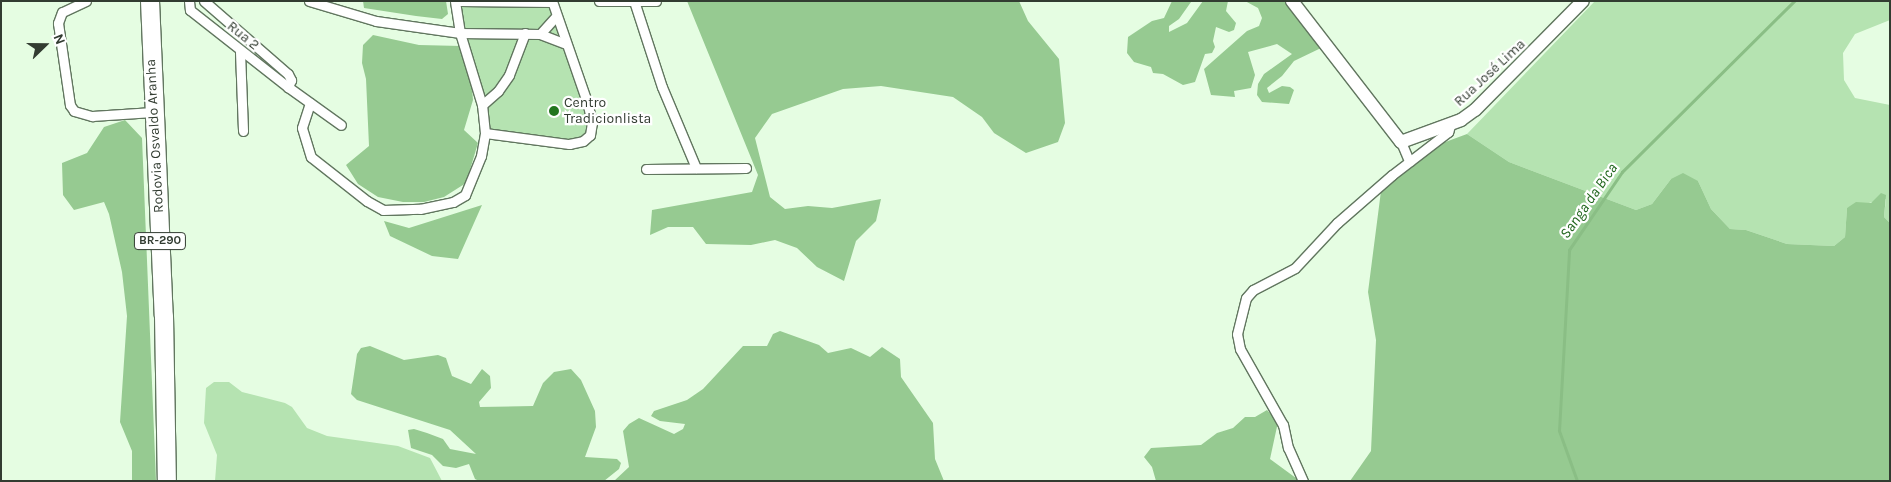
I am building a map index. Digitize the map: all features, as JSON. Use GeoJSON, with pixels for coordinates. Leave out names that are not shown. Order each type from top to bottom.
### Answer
{"type":"FeatureCollection","features":[{"type":"Feature","properties":{"kind":"highway","name":"Rodovia Osvaldo Aranha"},"geometry":{"type":"LineString","coordinates":[[150,1],[153,112],[164,316],[167,481]]}},
{"type":"Feature","properties":{"kind":"street"},"geometry":{"type":"LineString","coordinates":[[86,1],[62,12],[58,23],[70,105],[74,111],[92,116],[153,112]]}},
{"type":"Feature","properties":{"kind":"street","name":"Rua 2"},"geometry":{"type":"LineString","coordinates":[[189,1],[190,10],[240,52],[341,124]]}},
{"type":"Feature","properties":{"kind":"street","name":"Rua 2"},"geometry":{"type":"LineString","coordinates":[[204,1],[288,74],[292,80],[288,87]]}},
{"type":"Feature","properties":{"kind":"street"},"geometry":{"type":"LineString","coordinates":[[310,103],[302,128],[311,156],[346,186],[383,210],[420,210],[453,202],[464,195],[482,156],[485,133],[482,105],[460,33],[455,1]]}},
{"type":"Feature","properties":{"kind":"street"},"geometry":{"type":"LineString","coordinates":[[460,1],[552,2],[564,43],[587,102],[592,123],[590,135],[584,141],[569,144],[485,133]]}},
{"type":"Feature","properties":{"kind":"street"},"geometry":{"type":"LineString","coordinates":[[600,1],[656,1]]}},
{"type":"Feature","properties":{"kind":"street"},"geometry":{"type":"LineString","coordinates":[[1292,1],[1401,142],[1409,161]]}},
{"type":"Feature","properties":{"kind":"street","name":"Rua José Lima"},"geometry":{"type":"LineString","coordinates":[[1401,142],[1451,123],[1475,110],[1583,1]]}},
{"type":"Feature","properties":{"kind":"street"},"geometry":{"type":"LineString","coordinates":[[312,2],[376,21],[460,33],[540,34],[564,43]]}},
{"type":"Feature","properties":{"kind":"street"},"geometry":{"type":"LineString","coordinates":[[635,2],[662,86],[696,168]]}},
{"type":"Feature","properties":{"kind":"street"},"geometry":{"type":"LineString","coordinates":[[540,34],[556,16]]}},
{"type":"Feature","properties":{"kind":"street"},"geometry":{"type":"LineString","coordinates":[[482,105],[498,91],[509,75],[525,33]]}},
{"type":"Feature","properties":{"kind":"street"},"geometry":{"type":"LineString","coordinates":[[240,52],[243,131]]}},
{"type":"Feature","properties":{"kind":"street"},"geometry":{"type":"LineString","coordinates":[[1303,481],[1281,420],[1240,349],[1237,334],[1246,298],[1253,290],[1295,268],[1337,223],[1409,161],[1448,132],[1451,123]]}},
{"type":"Feature","properties":{"kind":"street"},"geometry":{"type":"LineString","coordinates":[[646,169],[746,168]]}},
{"type":"Feature","properties":{"kind":"green space"},"geometry":{"type":"Polygon","coordinates":[[[363,1],[446,1],[448,14],[442,19],[416,16],[364,8],[363,1]]]}},
{"type":"Feature","properties":{"kind":"green space"},"geometry":{"type":"Polygon","coordinates":[[[455,1],[552,1],[592,123],[583,141],[485,133],[455,1]]]}},
{"type":"Feature","properties":{"kind":"green space"},"geometry":{"type":"Polygon","coordinates":[[[687,1],[1019,1],[1028,21],[1059,59],[1065,123],[1058,142],[1026,153],[994,133],[982,117],[953,97],[881,86],[843,89],[772,114],[755,138],[770,197],[785,209],[808,206],[832,208],[881,199],[876,221],[856,241],[844,281],[817,267],[797,248],[775,240],[751,245],[706,244],[693,227],[668,227],[650,235],[652,210],[752,192],[758,175],[687,1]]]}},
{"type":"Feature","properties":{"kind":"green space"},"geometry":{"type":"Polygon","coordinates":[[[1172,1],[1191,2],[1179,19],[1169,26],[1169,32],[1187,23],[1203,1],[1228,1],[1226,11],[1236,23],[1234,30],[1229,32],[1216,27],[1213,41],[1215,47],[1212,53],[1205,54],[1195,82],[1183,85],[1163,74],[1153,73],[1151,67],[1134,62],[1127,53],[1128,37],[1152,21],[1164,18],[1172,1]]]}},
{"type":"Feature","properties":{"kind":"green space"},"geometry":{"type":"Polygon","coordinates":[[[1245,1],[1289,1],[1321,48],[1294,61],[1282,76],[1267,88],[1269,93],[1282,86],[1290,87],[1294,90],[1289,104],[1262,102],[1257,95],[1258,84],[1264,74],[1292,54],[1277,44],[1248,52],[1255,75],[1251,88],[1234,91],[1235,97],[1211,95],[1204,69],[1247,31],[1259,26],[1262,18],[1258,8],[1245,1]]]}},
{"type":"Feature","properties":{"kind":"green space"},"geometry":{"type":"Polygon","coordinates":[[[1595,1],[1890,1],[1890,20],[1855,34],[1843,53],[1844,80],[1855,98],[1890,105],[1890,223],[1884,217],[1886,199],[1847,208],[1845,237],[1834,246],[1787,244],[1746,230],[1730,229],[1711,209],[1698,181],[1671,179],[1652,204],[1636,210],[1509,162],[1467,134],[1595,1]]]}},
{"type":"Feature","properties":{"kind":"green space"},"geometry":{"type":"Polygon","coordinates":[[[373,35],[419,45],[461,46],[471,76],[473,100],[464,130],[478,143],[466,183],[444,197],[424,202],[403,202],[378,197],[358,184],[346,165],[369,146],[366,79],[362,63],[363,45],[373,35]]]}},
{"type":"Feature","properties":{"kind":"green space"},"geometry":{"type":"Polygon","coordinates":[[[125,120],[142,138],[156,481],[132,481],[132,451],[120,422],[127,316],[122,272],[109,214],[104,202],[74,210],[63,195],[62,163],[87,153],[104,127],[125,120]]]}},
{"type":"Feature","properties":{"kind":"green space"},"geometry":{"type":"Polygon","coordinates":[[[1467,134],[1509,162],[1636,210],[1652,204],[1671,179],[1683,173],[1698,181],[1711,209],[1730,229],[1746,230],[1787,244],[1834,246],[1845,237],[1847,208],[1856,202],[1871,203],[1881,193],[1886,195],[1884,217],[1890,223],[1890,481],[1350,481],[1371,451],[1376,340],[1368,292],[1381,191],[1440,144],[1467,134]]]}},
{"type":"Feature","properties":{"kind":"green space"},"geometry":{"type":"Polygon","coordinates":[[[482,205],[458,259],[432,256],[390,236],[384,221],[409,228],[482,205]]]}},
{"type":"Feature","properties":{"kind":"green space"},"geometry":{"type":"Polygon","coordinates":[[[780,331],[819,345],[828,353],[851,348],[870,357],[882,347],[900,359],[901,377],[933,423],[935,459],[944,481],[614,481],[629,467],[623,431],[629,424],[639,418],[674,434],[683,429],[685,424],[660,421],[651,416],[654,411],[687,400],[703,389],[743,346],[767,346],[773,334],[780,331]]]}},
{"type":"Feature","properties":{"kind":"green space"},"geometry":{"type":"Polygon","coordinates":[[[370,346],[404,360],[438,355],[446,358],[452,376],[471,384],[482,369],[490,376],[491,388],[479,402],[480,407],[533,406],[543,383],[554,372],[571,369],[581,380],[595,411],[596,427],[585,457],[617,459],[621,463],[619,469],[604,481],[479,481],[475,479],[469,464],[456,468],[443,466],[432,455],[411,448],[408,430],[414,429],[443,439],[450,449],[476,454],[450,430],[357,400],[351,394],[357,354],[361,348],[370,346]]]}},
{"type":"Feature","properties":{"kind":"green space"},"geometry":{"type":"Polygon","coordinates":[[[214,382],[229,382],[242,392],[285,403],[292,407],[307,428],[327,436],[398,446],[430,458],[442,481],[215,481],[217,455],[204,423],[206,388],[214,382]]]}},
{"type":"Feature","properties":{"kind":"green space"},"geometry":{"type":"Polygon","coordinates":[[[1267,410],[1278,422],[1270,459],[1300,481],[1156,481],[1152,467],[1144,457],[1151,448],[1201,445],[1217,433],[1233,428],[1245,417],[1255,417],[1267,410]]]}},
{"type":"Feature","properties":{"kind":"waterway","name":"Sanga da Bica"},"geometry":{"type":"LineString","coordinates":[[1577,481],[1559,431],[1569,250],[1622,172],[1794,1]]}},
{"type":"Feature","properties":{"kind":"place","name":"Centro Tradicionlista"},"geometry":{"type":"Point","coordinates":[554,111]}}]}
